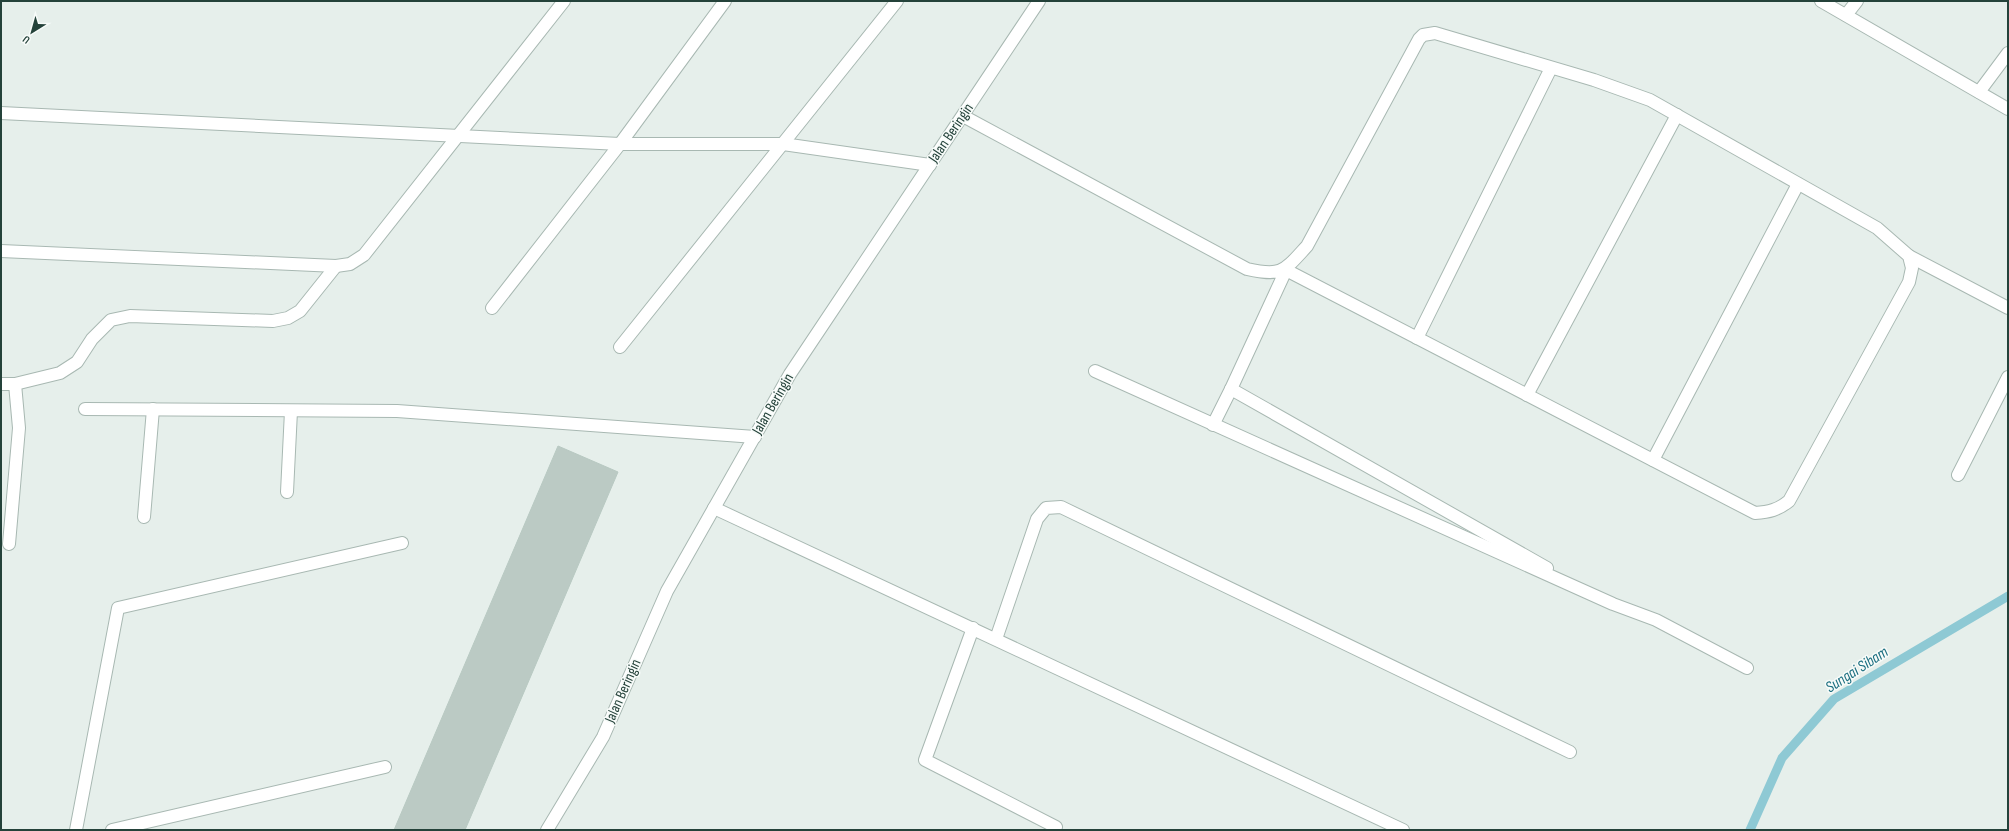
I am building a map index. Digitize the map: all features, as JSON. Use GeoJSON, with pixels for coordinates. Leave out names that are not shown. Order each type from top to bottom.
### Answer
{"type":"FeatureCollection","features":[{"type":"Feature","properties":{"kind":"street"},"geometry":{"type":"LineString","coordinates":[[1,250],[336,266],[350,264],[364,255],[564,1]]}},
{"type":"Feature","properties":{"kind":"street"},"geometry":{"type":"LineString","coordinates":[[492,308],[620,144],[725,1]]}},
{"type":"Feature","properties":{"kind":"street"},"geometry":{"type":"LineString","coordinates":[[620,347],[897,1]]}},
{"type":"Feature","properties":{"kind":"street","name":"Jalan Beringin"},"geometry":{"type":"LineString","coordinates":[[548,830],[603,737],[667,591],[790,374],[1039,1]]}},
{"type":"Feature","properties":{"kind":"street"},"geometry":{"type":"LineString","coordinates":[[1821,1],[2008,109]]}},
{"type":"Feature","properties":{"kind":"street"},"geometry":{"type":"LineString","coordinates":[[1846,15],[1857,1]]}},
{"type":"Feature","properties":{"kind":"street"},"geometry":{"type":"LineString","coordinates":[[1213,425],[1286,270],[1307,246],[1423,35],[1435,33],[1594,80],[1650,100],[1877,228],[1909,256],[2008,308]]}},
{"type":"Feature","properties":{"kind":"street"},"geometry":{"type":"LineString","coordinates":[[1979,92],[2008,53]]}},
{"type":"Feature","properties":{"kind":"street"},"geometry":{"type":"LineString","coordinates":[[1417,338],[1551,68]]}},
{"type":"Feature","properties":{"kind":"street"},"geometry":{"type":"LineString","coordinates":[[1,113],[620,144],[783,144],[930,165]]}},
{"type":"Feature","properties":{"kind":"street"},"geometry":{"type":"LineString","coordinates":[[1528,395],[1677,115]]}},
{"type":"Feature","properties":{"kind":"street"},"geometry":{"type":"LineString","coordinates":[[963,116],[1247,269],[1268,274],[1286,270],[1755,513],[1769,512],[1779,509],[1789,501],[1909,282],[1912,268],[1909,256]]}},
{"type":"Feature","properties":{"kind":"street"},"geometry":{"type":"LineString","coordinates":[[1653,460],[1798,184]]}},
{"type":"Feature","properties":{"kind":"street"},"geometry":{"type":"LineString","coordinates":[[1,384],[15,384],[60,373],[77,362],[92,339],[111,320],[130,316],[273,321],[288,318],[300,311],[336,266]]}},
{"type":"Feature","properties":{"kind":"street"},"geometry":{"type":"LineString","coordinates":[[1095,371],[1613,604],[1656,620],[1747,668]]}},
{"type":"Feature","properties":{"kind":"street"},"geometry":{"type":"LineString","coordinates":[[1958,474],[2008,377]]}},
{"type":"Feature","properties":{"kind":"street"},"geometry":{"type":"LineString","coordinates":[[9,544],[19,428],[15,384]]}},
{"type":"Feature","properties":{"kind":"street"},"geometry":{"type":"LineString","coordinates":[[1231,389],[1613,604]]}},
{"type":"Feature","properties":{"kind":"street"},"geometry":{"type":"LineString","coordinates":[[85,408],[397,411],[754,437]]}},
{"type":"Feature","properties":{"kind":"street"},"geometry":{"type":"LineString","coordinates":[[144,517],[153,409]]}},
{"type":"Feature","properties":{"kind":"street"},"geometry":{"type":"LineString","coordinates":[[287,492],[291,410]]}},
{"type":"Feature","properties":{"kind":"street"},"geometry":{"type":"LineString","coordinates":[[996,639],[1037,519],[1046,508],[1061,507],[1570,752]]}},
{"type":"Feature","properties":{"kind":"street"},"geometry":{"type":"LineString","coordinates":[[714,508],[1403,830]]}},
{"type":"Feature","properties":{"kind":"street"},"geometry":{"type":"LineString","coordinates":[[76,830],[118,608],[402,543]]}},
{"type":"Feature","properties":{"kind":"street"},"geometry":{"type":"LineString","coordinates":[[973,628],[925,760],[1056,827]]}},
{"type":"Feature","properties":{"kind":"street"},"geometry":{"type":"LineString","coordinates":[[112,830],[385,768]]}},
{"type":"Feature","properties":{"kind":"building"},"geometry":{"type":"Polygon","coordinates":[[[558,446],[618,472],[465,830],[394,830],[558,446]]]}},
{"type":"Feature","properties":{"kind":"waterway","name":"Sungai Sibam"},"geometry":{"type":"LineString","coordinates":[[1750,830],[1782,758],[1834,699],[2008,596]]}}]}
